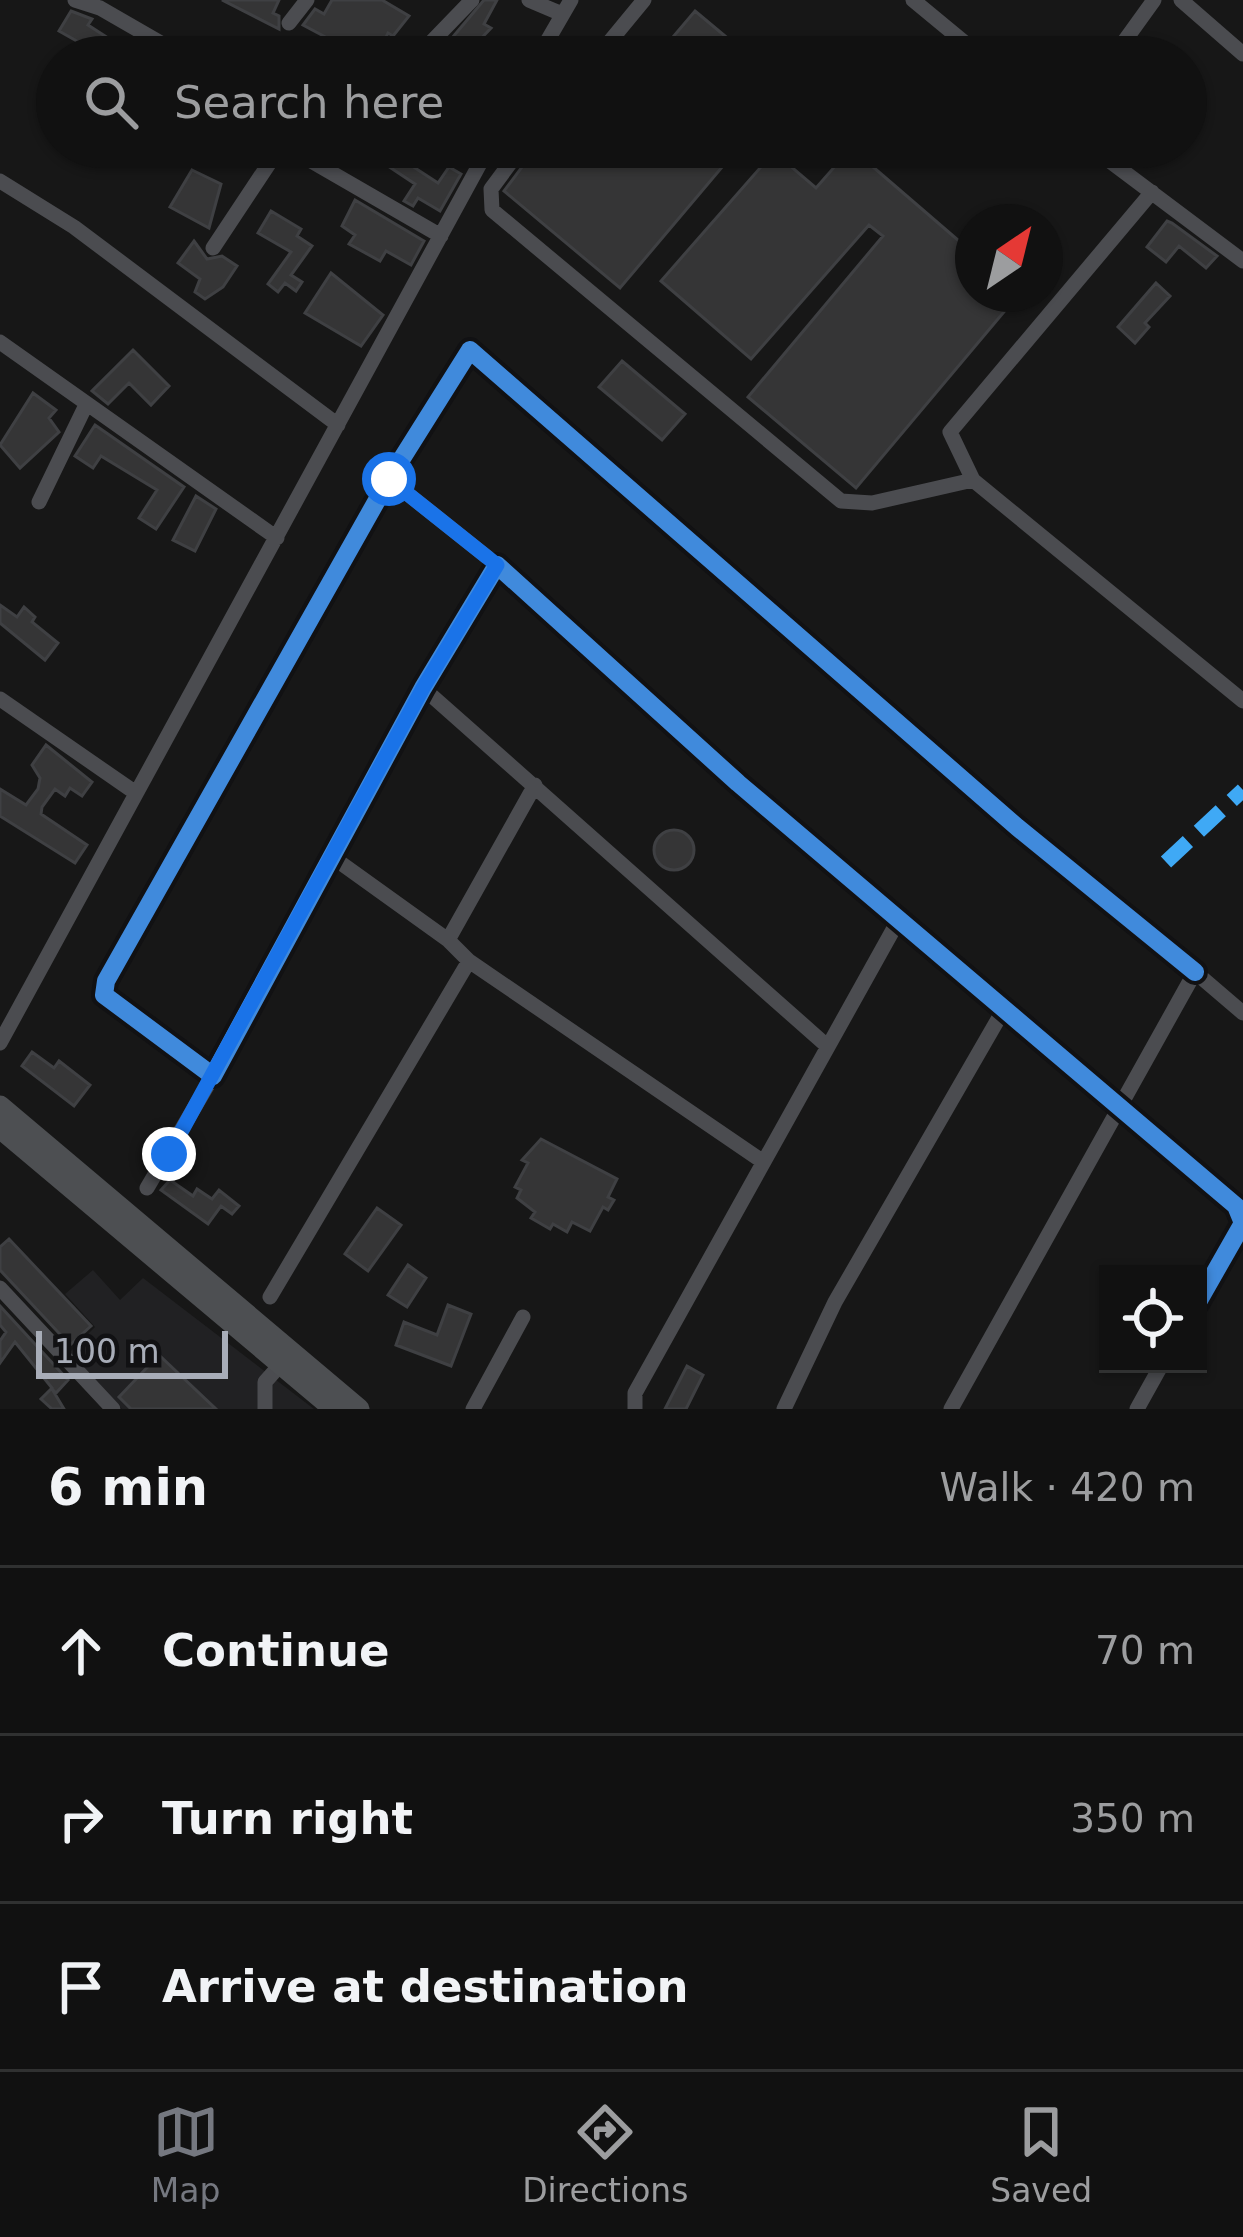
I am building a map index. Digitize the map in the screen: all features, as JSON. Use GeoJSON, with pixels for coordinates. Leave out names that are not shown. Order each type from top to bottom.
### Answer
{"type":"FeatureCollection","features":[{"type":"Feature","properties":{"kind":"main road"},"geometry":{"type":"LineString","coordinates":[[0,1106],[359,1409]]}},
{"type":"Feature","properties":{"kind":"main road"},"geometry":{"type":"LineString","coordinates":[[0,1128],[334,1409]]}},
{"type":"Feature","properties":{"kind":"street"},"geometry":{"type":"LineString","coordinates":[[75,0],[100,8],[149,36]]}},
{"type":"Feature","properties":{"kind":"street"},"geometry":{"type":"LineString","coordinates":[[289,23],[308,0]]}},
{"type":"Feature","properties":{"kind":"street"},"geometry":{"type":"LineString","coordinates":[[438,36],[472,0]]}},
{"type":"Feature","properties":{"kind":"street"},"geometry":{"type":"LineString","coordinates":[[529,0],[566,7],[550,36]]}},
{"type":"Feature","properties":{"kind":"street"},"geometry":{"type":"LineString","coordinates":[[614,36],[644,0]]}},
{"type":"Feature","properties":{"kind":"street"},"geometry":{"type":"LineString","coordinates":[[913,0],[957,36]]}},
{"type":"Feature","properties":{"kind":"street"},"geometry":{"type":"LineString","coordinates":[[1128,36],[1154,0]]}},
{"type":"Feature","properties":{"kind":"street"},"geometry":{"type":"LineString","coordinates":[[1181,0],[1243,54]]}},
{"type":"Feature","properties":{"kind":"street"},"geometry":{"type":"LineString","coordinates":[[213,248],[268,168]]}},
{"type":"Feature","properties":{"kind":"street"},"geometry":{"type":"LineString","coordinates":[[320,168],[441,236]]}},
{"type":"Feature","properties":{"kind":"street"},"geometry":{"type":"LineString","coordinates":[[0,1043],[133,791],[278,538],[478,168]]}},
{"type":"Feature","properties":{"kind":"street"},"geometry":{"type":"LineString","coordinates":[[506,168],[491,189],[492,210],[841,501],[872,503],[973,480]]}},
{"type":"Feature","properties":{"kind":"street"},"geometry":{"type":"LineString","coordinates":[[1119,168],[1243,260]]}},
{"type":"Feature","properties":{"kind":"street"},"geometry":{"type":"LineString","coordinates":[[0,181],[74,227],[338,425]]}},
{"type":"Feature","properties":{"kind":"street"},"geometry":{"type":"LineString","coordinates":[[1152,192],[950,433],[973,480],[1243,701]]}},
{"type":"Feature","properties":{"kind":"street"},"geometry":{"type":"LineString","coordinates":[[0,342],[278,538]]}},
{"type":"Feature","properties":{"kind":"street"},"geometry":{"type":"LineString","coordinates":[[213,1076],[104,994],[106,981],[389,479],[470,350],[1017,827],[1243,1013]]}},
{"type":"Feature","properties":{"kind":"street"},"geometry":{"type":"LineString","coordinates":[[39,502],[85,406]]}},
{"type":"Feature","properties":{"kind":"street"},"geometry":{"type":"LineString","coordinates":[[389,479],[497,565],[898,921],[1236,1206],[1243,1222],[1207,1286]]}},
{"type":"Feature","properties":{"kind":"street"},"geometry":{"type":"LineString","coordinates":[[147,1188],[213,1076],[423,688],[497,565]]}},
{"type":"Feature","properties":{"kind":"street"},"geometry":{"type":"LineString","coordinates":[[423,688],[827,1046]]}},
{"type":"Feature","properties":{"kind":"street"},"geometry":{"type":"LineString","coordinates":[[0,700],[133,791]]}},
{"type":"Feature","properties":{"kind":"street"},"geometry":{"type":"LineString","coordinates":[[448,940],[535,785]]}},
{"type":"Feature","properties":{"kind":"street"},"geometry":{"type":"LineString","coordinates":[[331,856],[448,940],[469,961],[762,1161]]}},
{"type":"Feature","properties":{"kind":"street"},"geometry":{"type":"LineString","coordinates":[[635,1409],[635,1393],[898,921]]}},
{"type":"Feature","properties":{"kind":"street"},"geometry":{"type":"LineString","coordinates":[[271,1297],[469,961]]}},
{"type":"Feature","properties":{"kind":"street"},"geometry":{"type":"LineString","coordinates":[[951,1409],[1195,972]]}},
{"type":"Feature","properties":{"kind":"street"},"geometry":{"type":"LineString","coordinates":[[784,1409],[835,1302],[1004,1009]]}},
{"type":"Feature","properties":{"kind":"street"},"geometry":{"type":"LineString","coordinates":[[0,1288],[113,1409]]}},
{"type":"Feature","properties":{"kind":"street"},"geometry":{"type":"LineString","coordinates":[[473,1409],[523,1317]]}},
{"type":"Feature","properties":{"kind":"street"},"geometry":{"type":"LineString","coordinates":[[266,1409],[265,1382],[281,1364]]}},
{"type":"Feature","properties":{"kind":"street"},"geometry":{"type":"LineString","coordinates":[[1137,1409],[1157,1373]]}},
{"type":"Feature","properties":{"kind":"shaded area"},"geometry":{"type":"Polygon","coordinates":[[[93,1270],[120,1300],[143,1278],[314,1409],[122,1409],[66,1356],[95,1327],[65,1294],[93,1270]]]}},
{"type":"Feature","properties":{"kind":"building"},"geometry":{"type":"Polygon","coordinates":[[[222,0],[279,0],[273,13],[279,16],[279,29],[222,0]]]}},
{"type":"Feature","properties":{"kind":"building"},"geometry":{"type":"Polygon","coordinates":[[[332,0],[382,0],[409,16],[393,36],[324,36],[303,25],[315,9],[324,14],[332,0]]]}},
{"type":"Feature","properties":{"kind":"building"},"geometry":{"type":"Polygon","coordinates":[[[484,0],[497,0],[484,24],[491,28],[483,36],[454,36],[484,0]]]}},
{"type":"Feature","properties":{"kind":"building"},"geometry":{"type":"Polygon","coordinates":[[[71,11],[92,19],[88,25],[105,36],[68,36],[59,31],[71,11]]]}},
{"type":"Feature","properties":{"kind":"building"},"geometry":{"type":"Polygon","coordinates":[[[695,11],[725,36],[674,36],[695,11]]]}},
{"type":"Feature","properties":{"kind":"building"},"geometry":{"type":"Polygon","coordinates":[[[391,168],[415,168],[438,183],[448,168],[461,174],[440,211],[418,198],[413,206],[404,201],[415,184],[391,168]]]}},
{"type":"Feature","properties":{"kind":"building"},"geometry":{"type":"Polygon","coordinates":[[[521,168],[721,168],[620,288],[504,191],[521,168]]]}},
{"type":"Feature","properties":{"kind":"building"},"geometry":{"type":"Polygon","coordinates":[[[760,168],[793,168],[816,188],[834,168],[874,168],[955,238],[955,312],[1004,312],[856,488],[748,397],[883,236],[869,225],[751,359],[661,281],[760,168]]]}},
{"type":"Feature","properties":{"kind":"building"},"geometry":{"type":"Polygon","coordinates":[[[192,170],[221,184],[209,228],[170,207],[192,170]]]}},
{"type":"Feature","properties":{"kind":"building"},"geometry":{"type":"Polygon","coordinates":[[[355,200],[424,241],[411,265],[386,251],[380,261],[349,244],[355,235],[342,226],[355,200]]]}},
{"type":"Feature","properties":{"kind":"building"},"geometry":{"type":"Polygon","coordinates":[[[271,211],[301,229],[297,236],[312,246],[291,275],[302,282],[296,291],[285,283],[278,292],[268,284],[291,252],[258,233],[271,211]]]}},
{"type":"Feature","properties":{"kind":"building"},"geometry":{"type":"Polygon","coordinates":[[[1167,221],[1217,256],[1206,268],[1179,246],[1166,262],[1147,247],[1167,221]]]}},
{"type":"Feature","properties":{"kind":"building"},"geometry":{"type":"Polygon","coordinates":[[[194,241],[207,259],[222,256],[237,266],[223,287],[205,299],[195,292],[200,279],[178,263],[194,241]]]}},
{"type":"Feature","properties":{"kind":"building"},"geometry":{"type":"Polygon","coordinates":[[[331,273],[383,315],[361,346],[305,313],[331,273]]]}},
{"type":"Feature","properties":{"kind":"building"},"geometry":{"type":"Polygon","coordinates":[[[1156,283],[1170,296],[1145,323],[1149,327],[1135,343],[1118,327],[1156,283]]]}},
{"type":"Feature","properties":{"kind":"building"},"geometry":{"type":"Polygon","coordinates":[[[133,350],[169,386],[151,405],[129,383],[108,404],[92,391],[133,350]]]}},
{"type":"Feature","properties":{"kind":"building"},"geometry":{"type":"Polygon","coordinates":[[[622,361],[685,414],[662,440],[599,387],[622,361]]]}},
{"type":"Feature","properties":{"kind":"building"},"geometry":{"type":"Polygon","coordinates":[[[33,393],[56,410],[49,418],[59,432],[20,468],[0,445],[33,393]]]}},
{"type":"Feature","properties":{"kind":"building"},"geometry":{"type":"Polygon","coordinates":[[[95,425],[184,487],[156,529],[139,518],[157,490],[101,456],[93,468],[75,456],[95,425]]]}},
{"type":"Feature","properties":{"kind":"building"},"geometry":{"type":"Polygon","coordinates":[[[196,496],[216,509],[195,551],[173,540],[196,496]]]}},
{"type":"Feature","properties":{"kind":"building"},"geometry":{"type":"Polygon","coordinates":[[[0,605],[17,617],[24,607],[35,617],[32,622],[58,643],[45,660],[0,623],[0,605]]]}},
{"type":"Feature","properties":{"kind":"building"},"geometry":{"type":"Polygon","coordinates":[[[46,745],[92,782],[82,796],[70,788],[65,796],[55,789],[42,807],[41,814],[87,845],[75,863],[0,816],[0,789],[26,805],[38,789],[40,778],[32,765],[46,745]]]}},
{"type":"Feature","properties":{"kind":"building"},"geometry":{"type":"Polygon","coordinates":[[[674,830],[688,836],[694,850],[688,864],[674,870],[660,864],[654,850],[660,836],[674,830]]]}},
{"type":"Feature","properties":{"kind":"building"},"geometry":{"type":"Polygon","coordinates":[[[32,1052],[54,1068],[59,1061],[90,1085],[74,1106],[22,1066],[32,1052]]]}},
{"type":"Feature","properties":{"kind":"building"},"geometry":{"type":"Polygon","coordinates":[[[541,1139],[617,1179],[608,1197],[614,1200],[608,1210],[603,1207],[590,1231],[572,1222],[567,1232],[553,1224],[550,1229],[531,1218],[535,1212],[517,1198],[521,1190],[515,1187],[528,1163],[522,1160],[541,1139]]]}},
{"type":"Feature","properties":{"kind":"building"},"geometry":{"type":"Polygon","coordinates":[[[170,1180],[193,1196],[197,1189],[212,1199],[219,1190],[239,1206],[232,1214],[221,1206],[208,1224],[161,1190],[170,1180]]]}},
{"type":"Feature","properties":{"kind":"building"},"geometry":{"type":"Polygon","coordinates":[[[377,1208],[401,1225],[368,1271],[345,1254],[377,1208]]]}},
{"type":"Feature","properties":{"kind":"building"},"geometry":{"type":"Polygon","coordinates":[[[9,1239],[91,1326],[70,1345],[0,1270],[0,1247],[9,1239]]]}},
{"type":"Feature","properties":{"kind":"building"},"geometry":{"type":"Polygon","coordinates":[[[408,1265],[426,1278],[407,1307],[388,1295],[408,1265]]]}},
{"type":"Feature","properties":{"kind":"building"},"geometry":{"type":"Polygon","coordinates":[[[448,1305],[471,1314],[451,1366],[396,1345],[404,1322],[437,1335],[448,1305]]]}},
{"type":"Feature","properties":{"kind":"building"},"geometry":{"type":"Polygon","coordinates":[[[0,1306],[68,1380],[56,1393],[52,1389],[64,1409],[52,1409],[41,1399],[52,1388],[15,1342],[0,1363],[0,1341],[6,1332],[0,1325],[0,1306]]]}},
{"type":"Feature","properties":{"kind":"building"},"geometry":{"type":"Polygon","coordinates":[[[159,1355],[216,1409],[131,1409],[119,1397],[159,1355]]]}},
{"type":"Feature","properties":{"kind":"building"},"geometry":{"type":"Polygon","coordinates":[[[687,1366],[703,1375],[686,1409],[665,1409],[687,1366]]]}},
{"type":"Feature","properties":{"kind":"marked path"},"geometry":{"type":"LineString","coordinates":[[1166,862],[1243,790]]}},
{"type":"Feature","properties":{"kind":"cycle path"},"geometry":{"type":"LineString","coordinates":[[1195,972],[1017,827],[470,350],[389,479],[106,981],[104,995],[213,1076],[423,688],[497,565],[738,783],[1236,1206],[1243,1223],[1207,1286]]}},
{"type":"Feature","properties":{"kind":"route"},"geometry":{"type":"LineString","coordinates":[[169,1154],[423,688],[497,565],[389,479]]}}]}
